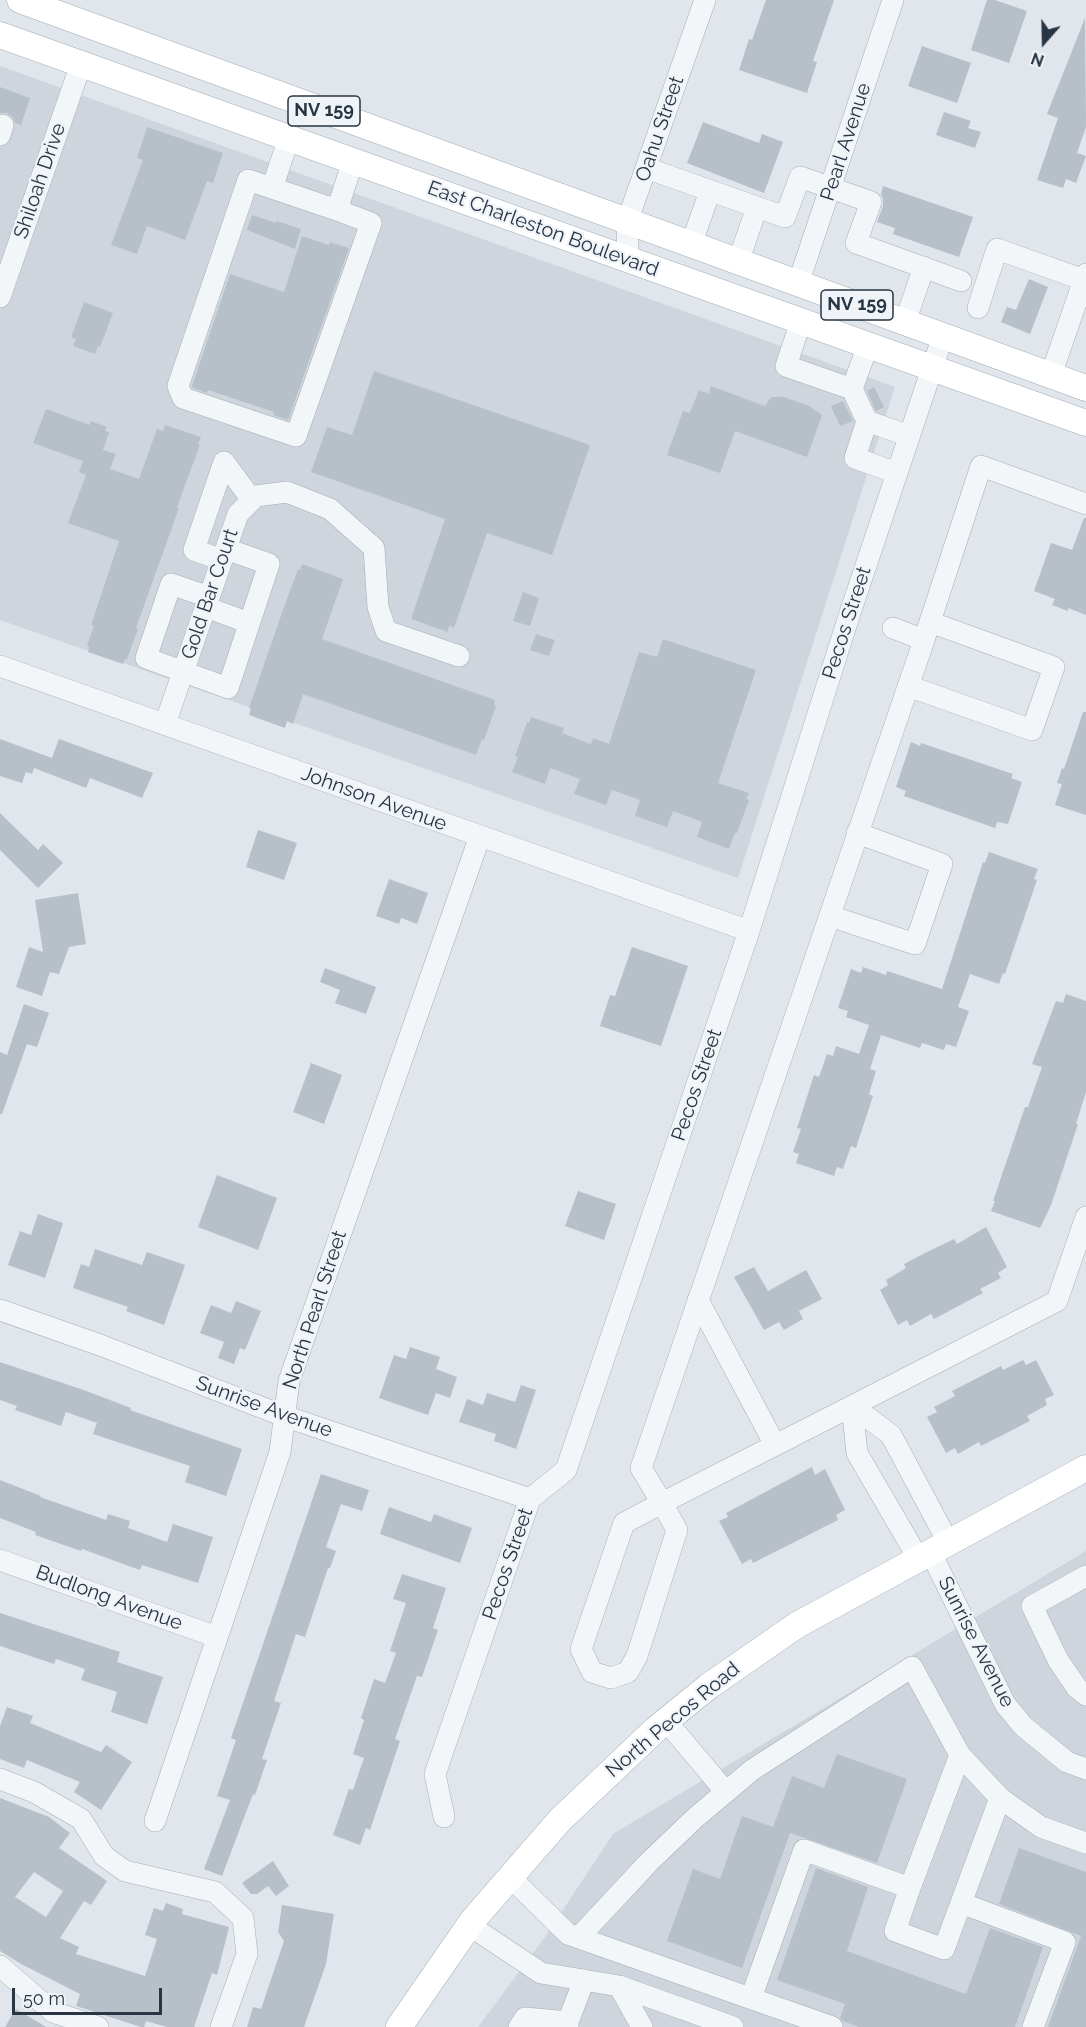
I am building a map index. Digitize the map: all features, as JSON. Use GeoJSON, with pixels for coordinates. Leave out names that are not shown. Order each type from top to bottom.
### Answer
{"type":"FeatureCollection","features":[{"type":"Feature","properties":{"kind":"main road","name":"East Charleston Boulevard"},"geometry":{"type":"LineString","coordinates":[[20,0],[1086,388]]}},
{"type":"Feature","properties":{"kind":"main road","name":"East Charleston Boulevard"},"geometry":{"type":"LineString","coordinates":[[0,35],[1086,423]]}},
{"type":"Feature","properties":{"kind":"main road","name":"North Pecos Road"},"geometry":{"type":"LineString","coordinates":[[399,2027],[469,1925],[560,1820],[666,1721],[709,1686],[797,1624],[1086,1468]]}},
{"type":"Feature","properties":{"kind":"street","name":"Oahu Street"},"geometry":{"type":"LineString","coordinates":[[628,259],[627,222],[705,0]]}},
{"type":"Feature","properties":{"kind":"street","name":"Pearl Avenue"},"geometry":{"type":"LineString","coordinates":[[798,284],[893,0]]}},
{"type":"Feature","properties":{"kind":"street","name":"Shiloah Drive"},"geometry":{"type":"LineString","coordinates":[[0,297],[81,64]]}},
{"type":"Feature","properties":{"kind":"street"},"geometry":{"type":"LineString","coordinates":[[272,188],[289,138]]}},
{"type":"Feature","properties":{"kind":"street"},"geometry":{"type":"LineString","coordinates":[[337,210],[353,161]]}},
{"type":"Feature","properties":{"kind":"street"},"geometry":{"type":"LineString","coordinates":[[646,168],[785,217],[800,177],[871,202],[856,243],[961,281]]}},
{"type":"Feature","properties":{"kind":"street"},"geometry":{"type":"LineString","coordinates":[[249,180],[337,210],[371,223],[296,436],[183,398],[178,386],[249,180]]}},
{"type":"Feature","properties":{"kind":"street"},"geometry":{"type":"LineString","coordinates":[[691,245],[710,191]]}},
{"type":"Feature","properties":{"kind":"street"},"geometry":{"type":"LineString","coordinates":[[738,262],[757,207]]}},
{"type":"Feature","properties":{"kind":"street"},"geometry":{"type":"LineString","coordinates":[[978,308],[997,249],[1085,277],[1051,375]]}},
{"type":"Feature","properties":{"kind":"street"},"geometry":{"type":"LineString","coordinates":[[905,322],[924,267]]}},
{"type":"Feature","properties":{"kind":"street"},"geometry":{"type":"LineString","coordinates":[[801,321],[786,366],[852,389]]}},
{"type":"Feature","properties":{"kind":"street","name":"Pecos Street"},"geometry":{"type":"LineString","coordinates":[[444,1816],[435,1774],[530,1498],[566,1470],[749,931],[850,613],[943,336]]}},
{"type":"Feature","properties":{"kind":"street"},"geometry":{"type":"LineString","coordinates":[[868,345],[852,389],[867,421],[855,458],[897,473]]}},
{"type":"Feature","properties":{"kind":"street"},"geometry":{"type":"LineString","coordinates":[[867,421],[909,436]]}},
{"type":"Feature","properties":{"kind":"street"},"geometry":{"type":"LineString","coordinates":[[249,623],[171,584],[146,658],[228,688],[269,564],[194,550],[224,462],[252,500],[256,496],[286,492],[330,509],[374,548],[378,607],[387,631],[459,656]]}},
{"type":"Feature","properties":{"kind":"street"},"geometry":{"type":"LineString","coordinates":[[1086,504],[981,466],[927,631],[641,1468],[662,1503],[677,1530],[637,1656],[628,1672],[611,1678],[592,1672],[581,1649],[624,1523],[662,1503],[775,1445],[1057,1301],[1086,1217]]}},
{"type":"Feature","properties":{"kind":"street","name":"Gold Bar Court"},"geometry":{"type":"LineString","coordinates":[[165,724],[238,514],[252,500]]}},
{"type":"Feature","properties":{"kind":"street"},"geometry":{"type":"LineString","coordinates":[[892,628],[927,631],[1054,667],[1032,730],[908,686]]}},
{"type":"Feature","properties":{"kind":"street","name":"Johnson Avenue"},"geometry":{"type":"LineString","coordinates":[[0,666],[749,931]]}},
{"type":"Feature","properties":{"kind":"street"},"geometry":{"type":"LineString","coordinates":[[830,916],[915,944],[942,864],[858,833]]}},
{"type":"Feature","properties":{"kind":"street","name":"North Pearl Street"},"geometry":{"type":"LineString","coordinates":[[155,1821],[280,1452],[289,1381],[480,837]]}},
{"type":"Feature","properties":{"kind":"street"},"geometry":{"type":"LineString","coordinates":[[698,1300],[775,1445]]}},
{"type":"Feature","properties":{"kind":"street","name":"Sunrise Avenue"},"geometry":{"type":"LineString","coordinates":[[0,1310],[100,1345],[284,1416],[530,1498]]}},
{"type":"Feature","properties":{"kind":"street"},"geometry":{"type":"LineString","coordinates":[[852,1406],[891,1435],[932,1550]]}},
{"type":"Feature","properties":{"kind":"street"},"geometry":{"type":"LineString","coordinates":[[852,1406],[857,1453],[932,1550]]}},
{"type":"Feature","properties":{"kind":"street","name":"Sunrise Avenue"},"geometry":{"type":"LineString","coordinates":[[932,1550],[1005,1704],[1023,1726],[1067,1762],[1086,1768]]}},
{"type":"Feature","properties":{"kind":"street","name":"Budlong Avenue"},"geometry":{"type":"LineString","coordinates":[[0,1560],[217,1637]]}},
{"type":"Feature","properties":{"kind":"street"},"geometry":{"type":"LineString","coordinates":[[1086,1576],[1032,1606],[1058,1660],[1077,1688],[1086,1695]]}},
{"type":"Feature","properties":{"kind":"street"},"geometry":{"type":"LineString","coordinates":[[579,1937],[649,1862],[726,1791],[752,1770],[912,1667],[960,1755],[1000,1798],[1041,1827],[1086,1843]]}},
{"type":"Feature","properties":{"kind":"street"},"geometry":{"type":"LineString","coordinates":[[666,1721],[726,1791]]}},
{"type":"Feature","properties":{"kind":"street"},"geometry":{"type":"LineString","coordinates":[[960,1755],[895,1931],[944,1949],[1000,1798]]}},
{"type":"Feature","properties":{"kind":"street"},"geometry":{"type":"LineString","coordinates":[[0,1779],[34,1792],[81,1819],[104,1856],[125,1871],[215,1892],[243,1918],[247,1954],[221,2027]]}},
{"type":"Feature","properties":{"kind":"street"},"geometry":{"type":"LineString","coordinates":[[751,1998],[804,1850],[910,1888]]}},
{"type":"Feature","properties":{"kind":"street"},"geometry":{"type":"LineString","coordinates":[[510,1877],[568,1934],[832,2027]]}},
{"type":"Feature","properties":{"kind":"street"},"geometry":{"type":"LineString","coordinates":[[961,1903],[1065,1942],[1034,2027]]}},
{"type":"Feature","properties":{"kind":"street"},"geometry":{"type":"LineString","coordinates":[[469,1925],[542,1973],[619,1986],[734,2027]]}},
{"type":"Feature","properties":{"kind":"street"},"geometry":{"type":"LineString","coordinates":[[0,1966],[53,2012],[98,2027]]}},
{"type":"Feature","properties":{"kind":"street"},"geometry":{"type":"LineString","coordinates":[[519,2027],[525,2018],[568,2025],[584,1980]]}},
{"type":"Feature","properties":{"kind":"street"},"geometry":{"type":"LineString","coordinates":[[619,1986],[642,2027]]}},
{"type":"Feature","properties":{"kind":"shaded area"},"geometry":{"type":"Polygon","coordinates":[[[0,66],[895,387],[738,878],[0,620],[0,66]]]}},
{"type":"Feature","properties":{"kind":"shaded area"},"geometry":{"type":"Polygon","coordinates":[[[1086,1551],[1086,2027],[478,2027],[545,1937],[613,1834],[1086,1551]]]}},
{"type":"Feature","properties":{"kind":"building"},"geometry":{"type":"Polygon","coordinates":[[[766,0],[834,0],[813,61],[817,62],[807,93],[739,70],[749,39],[752,40],[766,0]]]}},
{"type":"Feature","properties":{"kind":"building"},"geometry":{"type":"Polygon","coordinates":[[[987,0],[995,0],[1027,11],[1009,63],[971,50],[987,0]]]}},
{"type":"Feature","properties":{"kind":"building"},"geometry":{"type":"Polygon","coordinates":[[[1085,18],[1086,127],[1077,153],[1086,156],[1076,183],[1066,179],[1063,188],[1037,180],[1058,118],[1047,114],[1085,18]]]}},
{"type":"Feature","properties":{"kind":"building"},"geometry":{"type":"Polygon","coordinates":[[[922,46],[971,63],[957,103],[908,86],[922,46]]]}},
{"type":"Feature","properties":{"kind":"building"},"geometry":{"type":"Polygon","coordinates":[[[0,87],[30,98],[21,125],[15,123],[13,117],[7,113],[0,113],[0,87]]]}},
{"type":"Feature","properties":{"kind":"building"},"geometry":{"type":"Polygon","coordinates":[[[944,112],[971,121],[968,128],[981,132],[975,148],[936,135],[944,112]]]}},
{"type":"Feature","properties":{"kind":"building"},"geometry":{"type":"Polygon","coordinates":[[[703,122],[759,143],[762,134],[783,142],[764,193],[687,163],[703,122]]]}},
{"type":"Feature","properties":{"kind":"building"},"geometry":{"type":"Polygon","coordinates":[[[147,127],[223,153],[213,183],[207,181],[185,240],[147,226],[137,254],[111,245],[143,160],[137,158],[147,127]]]}},
{"type":"Feature","properties":{"kind":"building"},"geometry":{"type":"Polygon","coordinates":[[[883,186],[973,217],[959,257],[893,234],[895,228],[877,222],[883,206],[881,194],[883,186]]]}},
{"type":"Feature","properties":{"kind":"building"},"geometry":{"type":"Polygon","coordinates":[[[252,215],[301,229],[295,249],[247,230],[252,215]]]}},
{"type":"Feature","properties":{"kind":"building"},"geometry":{"type":"Polygon","coordinates":[[[302,236],[329,245],[330,242],[349,248],[288,420],[273,415],[274,412],[208,390],[207,393],[193,388],[230,274],[284,292],[302,236]]]}},
{"type":"Feature","properties":{"kind":"building"},"geometry":{"type":"Polygon","coordinates":[[[1029,279],[1048,287],[1030,334],[1001,322],[1007,307],[1016,310],[1029,279]]]}},
{"type":"Feature","properties":{"kind":"building"},"geometry":{"type":"Polygon","coordinates":[[[84,302],[113,313],[95,354],[73,346],[76,339],[71,337],[84,302]]]}},
{"type":"Feature","properties":{"kind":"building"},"geometry":{"type":"Polygon","coordinates":[[[374,371],[590,445],[552,555],[487,533],[454,628],[449,626],[448,632],[411,619],[445,519],[311,472],[327,427],[352,435],[374,371]]]}},
{"type":"Feature","properties":{"kind":"building"},"geometry":{"type":"Polygon","coordinates":[[[711,386],[765,406],[771,397],[784,397],[809,406],[822,415],[807,457],[735,431],[720,473],[667,455],[683,411],[690,413],[699,390],[709,394],[711,386]]]}},
{"type":"Feature","properties":{"kind":"building"},"geometry":{"type":"Polygon","coordinates":[[[874,387],[884,407],[876,411],[867,391],[874,387]]]}},
{"type":"Feature","properties":{"kind":"building"},"geometry":{"type":"Polygon","coordinates":[[[843,401],[853,421],[840,426],[831,406],[843,401]]]}},
{"type":"Feature","properties":{"kind":"building"},"geometry":{"type":"Polygon","coordinates":[[[46,409],[90,425],[91,421],[107,427],[105,431],[109,432],[103,450],[116,454],[110,469],[139,479],[157,429],[163,431],[165,425],[201,437],[177,507],[179,508],[136,628],[138,629],[123,664],[88,652],[89,646],[87,645],[94,626],[91,625],[119,541],[68,523],[86,475],[79,472],[83,461],[33,443],[46,409]]]}},
{"type":"Feature","properties":{"kind":"building"},"geometry":{"type":"Polygon","coordinates":[[[1084,518],[1086,518],[1086,615],[1052,605],[1055,599],[1034,591],[1051,543],[1072,550],[1084,518]]]}},
{"type":"Feature","properties":{"kind":"building"},"geometry":{"type":"Polygon","coordinates":[[[302,564],[343,579],[322,639],[495,700],[494,705],[496,706],[476,755],[303,694],[293,724],[287,721],[285,728],[249,715],[251,708],[249,708],[284,607],[302,564]]]}},
{"type":"Feature","properties":{"kind":"building"},"geometry":{"type":"Polygon","coordinates":[[[523,592],[539,598],[530,626],[513,621],[523,592]]]}},
{"type":"Feature","properties":{"kind":"building"},"geometry":{"type":"Polygon","coordinates":[[[536,634],[555,640],[549,656],[530,650],[536,634]]]}},
{"type":"Feature","properties":{"kind":"building"},"geometry":{"type":"Polygon","coordinates":[[[663,639],[756,670],[718,783],[749,793],[746,799],[749,800],[729,849],[697,837],[702,822],[673,811],[667,827],[635,816],[640,800],[612,790],[606,805],[574,794],[580,779],[550,768],[545,784],[512,772],[518,757],[515,756],[527,722],[529,723],[531,717],[564,728],[562,733],[591,744],[593,738],[609,744],[639,652],[657,657],[663,639]]]}},
{"type":"Feature","properties":{"kind":"building"},"geometry":{"type":"Polygon","coordinates":[[[1083,712],[1086,712],[1086,815],[1055,805],[1062,784],[1057,783],[1083,712]]]}},
{"type":"Feature","properties":{"kind":"building"},"geometry":{"type":"Polygon","coordinates":[[[0,739],[52,758],[59,739],[153,773],[142,798],[90,778],[86,788],[34,768],[32,774],[26,772],[22,783],[0,776],[0,739]]]}},
{"type":"Feature","properties":{"kind":"building"},"geometry":{"type":"Polygon","coordinates":[[[911,742],[920,746],[921,743],[1013,774],[1011,778],[1022,782],[1008,824],[997,822],[995,828],[904,796],[906,791],[896,787],[911,742]]]}},
{"type":"Feature","properties":{"kind":"building"},"geometry":{"type":"Polygon","coordinates":[[[0,813],[38,850],[43,844],[63,863],[38,888],[0,850],[0,813]]]}},
{"type":"Feature","properties":{"kind":"building"},"geometry":{"type":"Polygon","coordinates":[[[258,830],[297,843],[284,880],[246,867],[258,830]]]}},
{"type":"Feature","properties":{"kind":"building"},"geometry":{"type":"Polygon","coordinates":[[[989,852],[1038,869],[1034,879],[1037,880],[1005,974],[1003,973],[999,984],[970,974],[958,1007],[969,1011],[956,1047],[946,1044],[944,1050],[922,1043],[920,1048],[881,1035],[870,1069],[876,1071],[869,1094],[873,1096],[856,1148],[851,1146],[843,1169],[837,1167],[834,1176],[796,1163],[799,1154],[793,1152],[801,1129],[797,1128],[814,1075],[819,1077],[827,1054],[833,1056],[836,1046],[859,1054],[869,1025],[846,1017],[848,1011],[838,1008],[851,969],[861,973],[863,967],[886,975],[887,971],[942,989],[983,862],[985,863],[989,852]]]}},
{"type":"Feature","properties":{"kind":"building"},"geometry":{"type":"Polygon","coordinates":[[[389,879],[428,893],[417,924],[401,918],[399,924],[376,916],[389,879]]]}},
{"type":"Feature","properties":{"kind":"building"},"geometry":{"type":"Polygon","coordinates":[[[78,893],[86,944],[69,947],[59,974],[50,972],[42,996],[16,987],[29,947],[43,952],[35,900],[78,893]]]}},
{"type":"Feature","properties":{"kind":"building"},"geometry":{"type":"Polygon","coordinates":[[[632,947],[688,966],[661,1046],[600,1026],[610,995],[615,996],[632,947]]]}},
{"type":"Feature","properties":{"kind":"building"},"geometry":{"type":"Polygon","coordinates":[[[325,968],[376,987],[366,1014],[335,1003],[340,990],[320,982],[325,968]]]}},
{"type":"Feature","properties":{"kind":"building"},"geometry":{"type":"Polygon","coordinates":[[[1066,994],[1086,1001],[1086,1092],[1076,1124],[1078,1124],[1051,1205],[1040,1228],[991,1211],[1025,1107],[1028,1107],[1042,1067],[1032,1064],[1056,1001],[1063,1003],[1066,994]]]}},
{"type":"Feature","properties":{"kind":"building"},"geometry":{"type":"Polygon","coordinates":[[[24,1004],[49,1013],[37,1047],[27,1044],[2,1114],[0,1114],[0,1052],[7,1055],[24,1004]]]}},
{"type":"Feature","properties":{"kind":"building"},"geometry":{"type":"Polygon","coordinates":[[[311,1063],[342,1075],[324,1124],[293,1112],[311,1063]]]}},
{"type":"Feature","properties":{"kind":"building"},"geometry":{"type":"Polygon","coordinates":[[[217,1175],[277,1198],[258,1250],[198,1227],[217,1175]]]}},
{"type":"Feature","properties":{"kind":"building"},"geometry":{"type":"Polygon","coordinates":[[[578,1191],[616,1204],[604,1240],[565,1226],[578,1191]]]}},
{"type":"Feature","properties":{"kind":"building"},"geometry":{"type":"Polygon","coordinates":[[[38,1214],[63,1223],[45,1278],[8,1265],[20,1231],[31,1235],[38,1214]]]}},
{"type":"Feature","properties":{"kind":"building"},"geometry":{"type":"Polygon","coordinates":[[[986,1227],[1007,1267],[998,1273],[1001,1278],[980,1289],[983,1293],[934,1319],[931,1314],[910,1326],[907,1320],[898,1325],[880,1290],[888,1285],[886,1280],[906,1268],[904,1264],[954,1239],[957,1244],[986,1227]]]}},
{"type":"Feature","properties":{"kind":"building"},"geometry":{"type":"Polygon","coordinates":[[[95,1249],[142,1265],[147,1252],[185,1265],[164,1325],[126,1311],[128,1307],[73,1288],[81,1264],[89,1267],[95,1249]]]}},
{"type":"Feature","properties":{"kind":"building"},"geometry":{"type":"Polygon","coordinates":[[[754,1267],[768,1291],[806,1270],[822,1299],[799,1311],[803,1319],[784,1330],[779,1322],[764,1330],[734,1277],[754,1267]]]}},
{"type":"Feature","properties":{"kind":"building"},"geometry":{"type":"Polygon","coordinates":[[[236,1301],[261,1311],[245,1350],[240,1348],[234,1364],[218,1358],[224,1342],[200,1333],[211,1305],[231,1313],[236,1301]]]}},
{"type":"Feature","properties":{"kind":"building"},"geometry":{"type":"Polygon","coordinates":[[[410,1347],[440,1357],[436,1369],[457,1377],[450,1398],[436,1393],[428,1415],[379,1398],[394,1355],[406,1359],[410,1347]]]}},
{"type":"Feature","properties":{"kind":"building"},"geometry":{"type":"Polygon","coordinates":[[[1023,1360],[1026,1365],[1036,1360],[1054,1395],[1045,1399],[1047,1405],[1027,1416],[1030,1421],[981,1446],[979,1442],[958,1454],[955,1448],[946,1453],[927,1417],[937,1412],[934,1407],[955,1396],[952,1391],[1001,1366],[1003,1370],[1023,1360]]]}},
{"type":"Feature","properties":{"kind":"building"},"geometry":{"type":"Polygon","coordinates":[[[0,1362],[81,1389],[131,1408],[130,1410],[242,1449],[226,1496],[185,1482],[190,1466],[93,1434],[97,1423],[66,1412],[61,1426],[15,1410],[17,1406],[0,1400],[0,1362]]]}},
{"type":"Feature","properties":{"kind":"building"},"geometry":{"type":"Polygon","coordinates":[[[521,1385],[536,1390],[516,1449],[494,1441],[496,1434],[459,1422],[467,1399],[483,1405],[487,1393],[515,1402],[521,1385]]]}},
{"type":"Feature","properties":{"kind":"building"},"geometry":{"type":"Polygon","coordinates":[[[812,1467],[815,1475],[825,1469],[845,1510],[836,1515],[838,1520],[753,1563],[751,1559],[742,1564],[719,1521],[728,1517],[726,1513],[812,1467]]]}},
{"type":"Feature","properties":{"kind":"building"},"geometry":{"type":"Polygon","coordinates":[[[321,1474],[369,1490],[362,1511],[341,1504],[326,1547],[336,1551],[305,1637],[296,1634],[274,1701],[281,1703],[262,1759],[267,1760],[222,1876],[204,1869],[230,1800],[217,1796],[236,1740],[231,1738],[321,1474]]]}},
{"type":"Feature","properties":{"kind":"building"},"geometry":{"type":"Polygon","coordinates":[[[0,1480],[106,1520],[108,1514],[130,1521],[128,1528],[167,1542],[173,1524],[213,1537],[198,1583],[142,1565],[140,1570],[82,1549],[81,1551],[35,1535],[36,1532],[0,1518],[0,1480]]]}},
{"type":"Feature","properties":{"kind":"building"},"geometry":{"type":"Polygon","coordinates":[[[389,1507],[431,1522],[434,1514],[472,1528],[460,1563],[380,1534],[389,1507]]]}},
{"type":"Feature","properties":{"kind":"building"},"geometry":{"type":"Polygon","coordinates":[[[402,1574],[446,1588],[433,1628],[438,1630],[422,1677],[417,1676],[395,1739],[400,1741],[370,1830],[366,1828],[360,1845],[333,1835],[349,1789],[353,1790],[364,1758],[353,1754],[364,1720],[361,1718],[374,1679],[385,1683],[396,1653],[390,1651],[406,1603],[393,1599],[402,1574]]]}},
{"type":"Feature","properties":{"kind":"building"},"geometry":{"type":"Polygon","coordinates":[[[0,1613],[120,1652],[117,1662],[163,1677],[147,1724],[111,1712],[117,1692],[81,1680],[85,1669],[56,1659],[54,1664],[0,1646],[0,1613]]]}},
{"type":"Feature","properties":{"kind":"building"},"geometry":{"type":"Polygon","coordinates":[[[7,1707],[33,1716],[30,1723],[101,1752],[106,1745],[132,1762],[101,1810],[74,1792],[80,1782],[27,1760],[24,1768],[0,1759],[0,1726],[7,1707]]]}},
{"type":"Feature","properties":{"kind":"building"},"geometry":{"type":"Polygon","coordinates":[[[837,1754],[907,1779],[877,1863],[790,1833],[742,1968],[667,1941],[693,1869],[720,1879],[742,1816],[773,1827],[792,1776],[824,1788],[837,1754]]]}},
{"type":"Feature","properties":{"kind":"building"},"geometry":{"type":"Polygon","coordinates":[[[0,1798],[49,1817],[70,1833],[59,1848],[107,1881],[91,1905],[84,1901],[60,1938],[79,1947],[76,1954],[145,1976],[157,1939],[145,1935],[154,1908],[163,1911],[166,1903],[183,1909],[182,1914],[229,1927],[217,1975],[212,1973],[194,2027],[167,2027],[146,2021],[144,2027],[141,2027],[76,2006],[80,1994],[0,1951],[0,1798]],[[34,1872],[15,1897],[46,1917],[63,1891],[34,1872]]]}},
{"type":"Feature","properties":{"kind":"building"},"geometry":{"type":"Polygon","coordinates":[[[1019,1848],[1086,1872],[1086,2027],[1048,2027],[1081,1936],[999,1904],[1019,1848]]]}},
{"type":"Feature","properties":{"kind":"building"},"geometry":{"type":"Polygon","coordinates":[[[273,1861],[289,1886],[276,1896],[268,1886],[257,1894],[251,1894],[242,1883],[273,1861]]]}},
{"type":"Feature","properties":{"kind":"building"},"geometry":{"type":"Polygon","coordinates":[[[816,1868],[868,1887],[847,1951],[966,1994],[990,1928],[1043,1947],[1015,2027],[859,2027],[840,2018],[845,2004],[777,1980],[816,1868]]]}},
{"type":"Feature","properties":{"kind":"building"},"geometry":{"type":"Polygon","coordinates":[[[282,1905],[334,1914],[326,1964],[304,2027],[247,2027],[253,2007],[261,2009],[284,1941],[278,1932],[282,1905]]]}},
{"type":"Feature","properties":{"kind":"building"},"geometry":{"type":"Polygon","coordinates":[[[16,2009],[46,2027],[5,2027],[16,2009]]]}}]}
